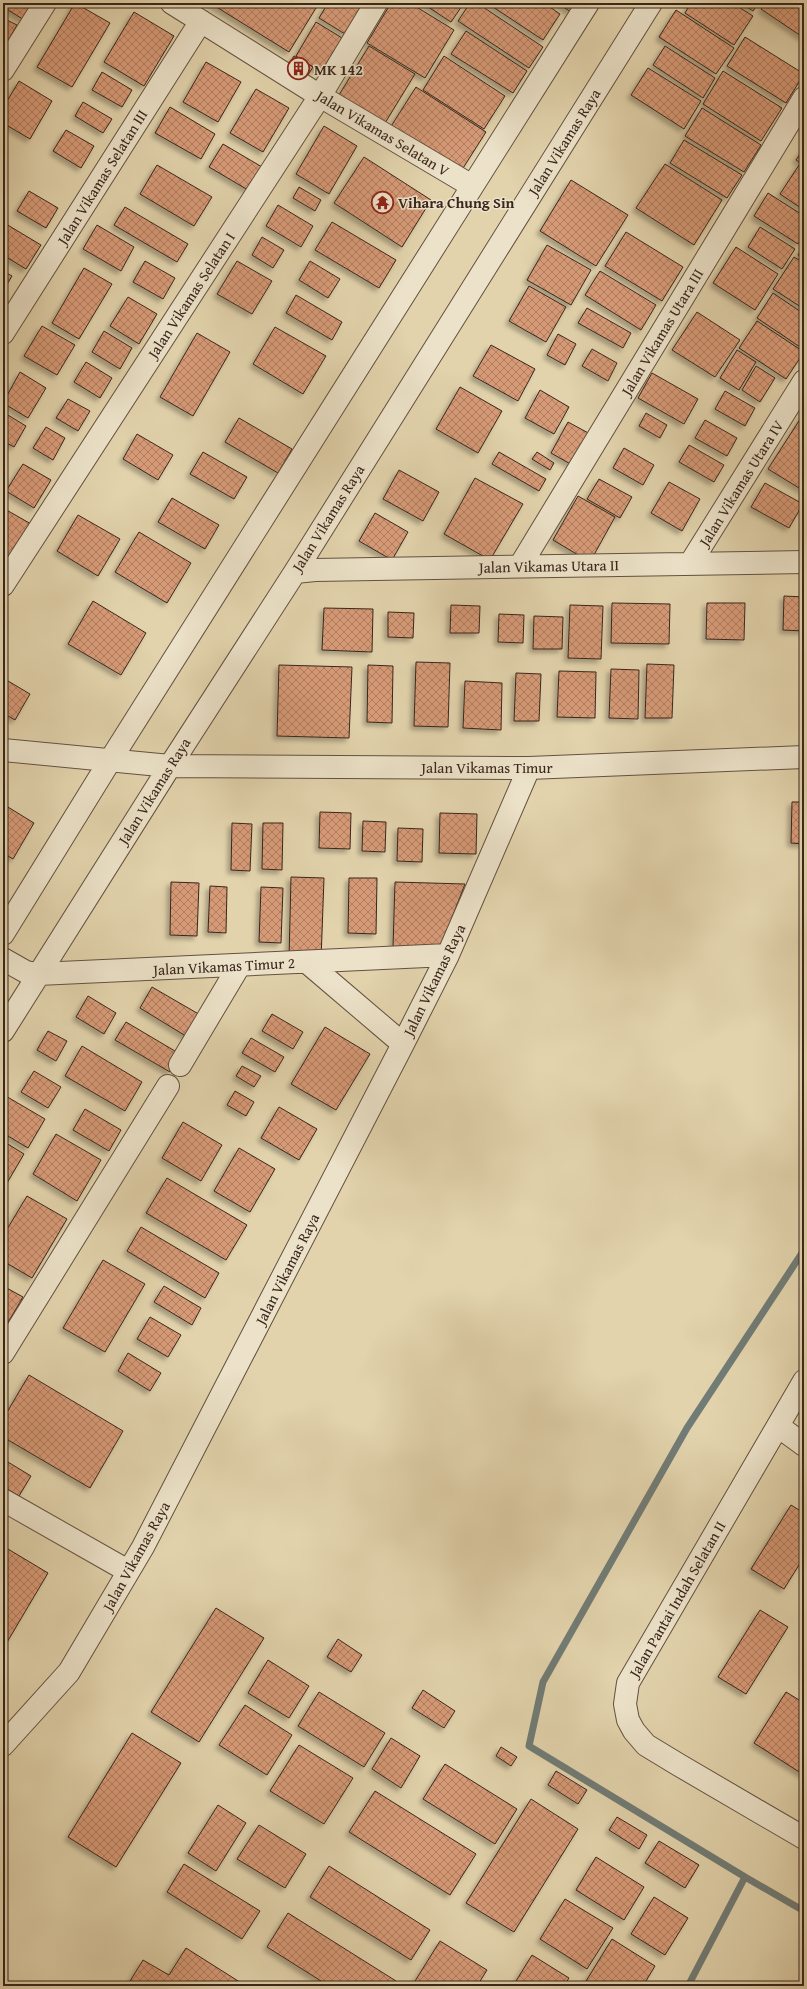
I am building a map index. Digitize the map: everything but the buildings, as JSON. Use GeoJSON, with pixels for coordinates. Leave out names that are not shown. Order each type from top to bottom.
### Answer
{"type":"FeatureCollection","features":[{"type":"Feature","properties":{"kind":"street"},"geometry":{"type":"LineString","coordinates":[[3,70],[45,3]]}},
{"type":"Feature","properties":{"kind":"street","name":"Jalan Vikamas Selatan V"},"geometry":{"type":"LineString","coordinates":[[172,3],[320,96],[472,186]]}},
{"type":"Feature","properties":{"kind":"street","name":"Jalan Vikamas Selatan I"},"geometry":{"type":"LineString","coordinates":[[6,574],[320,96],[376,3]]}},
{"type":"Feature","properties":{"kind":"street"},"geometry":{"type":"LineString","coordinates":[[3,934],[116,760],[472,186],[588,3]]}},
{"type":"Feature","properties":{"kind":"street","name":"Jalan Vikamas Raya"},"geometry":{"type":"LineString","coordinates":[[3,1031],[32,973],[162,765],[295,572],[651,3]]}},
{"type":"Feature","properties":{"kind":"street","name":"Jalan Vikamas Selatan III"},"geometry":{"type":"LineString","coordinates":[[3,333],[201,21]]}},
{"type":"Feature","properties":{"kind":"street","name":"Jalan Vikamas Utara III"},"geometry":{"type":"LineString","coordinates":[[520,566],[804,98]]}},
{"type":"Feature","properties":{"kind":"street","name":"Jalan Vikamas Utara IV"},"geometry":{"type":"LineString","coordinates":[[690,564],[804,381]]}},
{"type":"Feature","properties":{"kind":"street","name":"Jalan Vikamas Utara II"},"geometry":{"type":"LineString","coordinates":[[295,572],[315,570],[804,562]]}},
{"type":"Feature","properties":{"kind":"street","name":"Jalan Vikamas Timur"},"geometry":{"type":"LineString","coordinates":[[3,750],[162,765],[529,768],[804,757]]}},
{"type":"Feature","properties":{"kind":"street","name":"Jalan Vikamas Raya"},"geometry":{"type":"LineString","coordinates":[[3,1744],[69,1672],[143,1547],[448,955],[529,768]]}},
{"type":"Feature","properties":{"kind":"street","name":"Jalan Vikamas Timur 2"},"geometry":{"type":"LineString","coordinates":[[32,973],[239,966],[448,955]]}},
{"type":"Feature","properties":{"kind":"street"},"geometry":{"type":"LineString","coordinates":[[3,959],[32,973]]}},
{"type":"Feature","properties":{"kind":"street"},"geometry":{"type":"LineString","coordinates":[[308,962],[403,1044]]}},
{"type":"Feature","properties":{"kind":"street"},"geometry":{"type":"LineString","coordinates":[[180,1064],[239,966]]}},
{"type":"Feature","properties":{"kind":"street"},"geometry":{"type":"LineString","coordinates":[[3,1353],[168,1086]]}},
{"type":"Feature","properties":{"kind":"street","name":"Jalan Pantai Indah Selatan II"},"geometry":{"type":"LineString","coordinates":[[804,1382],[628,1683],[626,1704],[628,1720],[634,1731],[646,1745],[804,1838]]}},
{"type":"Feature","properties":{"kind":"street"},"geometry":{"type":"LineString","coordinates":[[778,1426],[804,1445]]}},
{"type":"Feature","properties":{"kind":"street"},"geometry":{"type":"LineString","coordinates":[[3,1500],[128,1572]]}},
{"type":"Feature","properties":{"kind":"waterway"},"geometry":{"type":"LineString","coordinates":[[688,1986],[745,1877],[529,1746],[543,1682],[687,1428],[804,1250]]}},
{"type":"Feature","properties":{"kind":"waterway"},"geometry":{"type":"LineString","coordinates":[[745,1877],[804,1911]]}},
{"type":"Feature","properties":{"kind":"place","name":"MK 142"},"geometry":{"type":"Point","coordinates":[299,69]}},
{"type":"Feature","properties":{"kind":"place","name":"Vihara Chung Sin"},"geometry":{"type":"Point","coordinates":[383,202]}}]}
